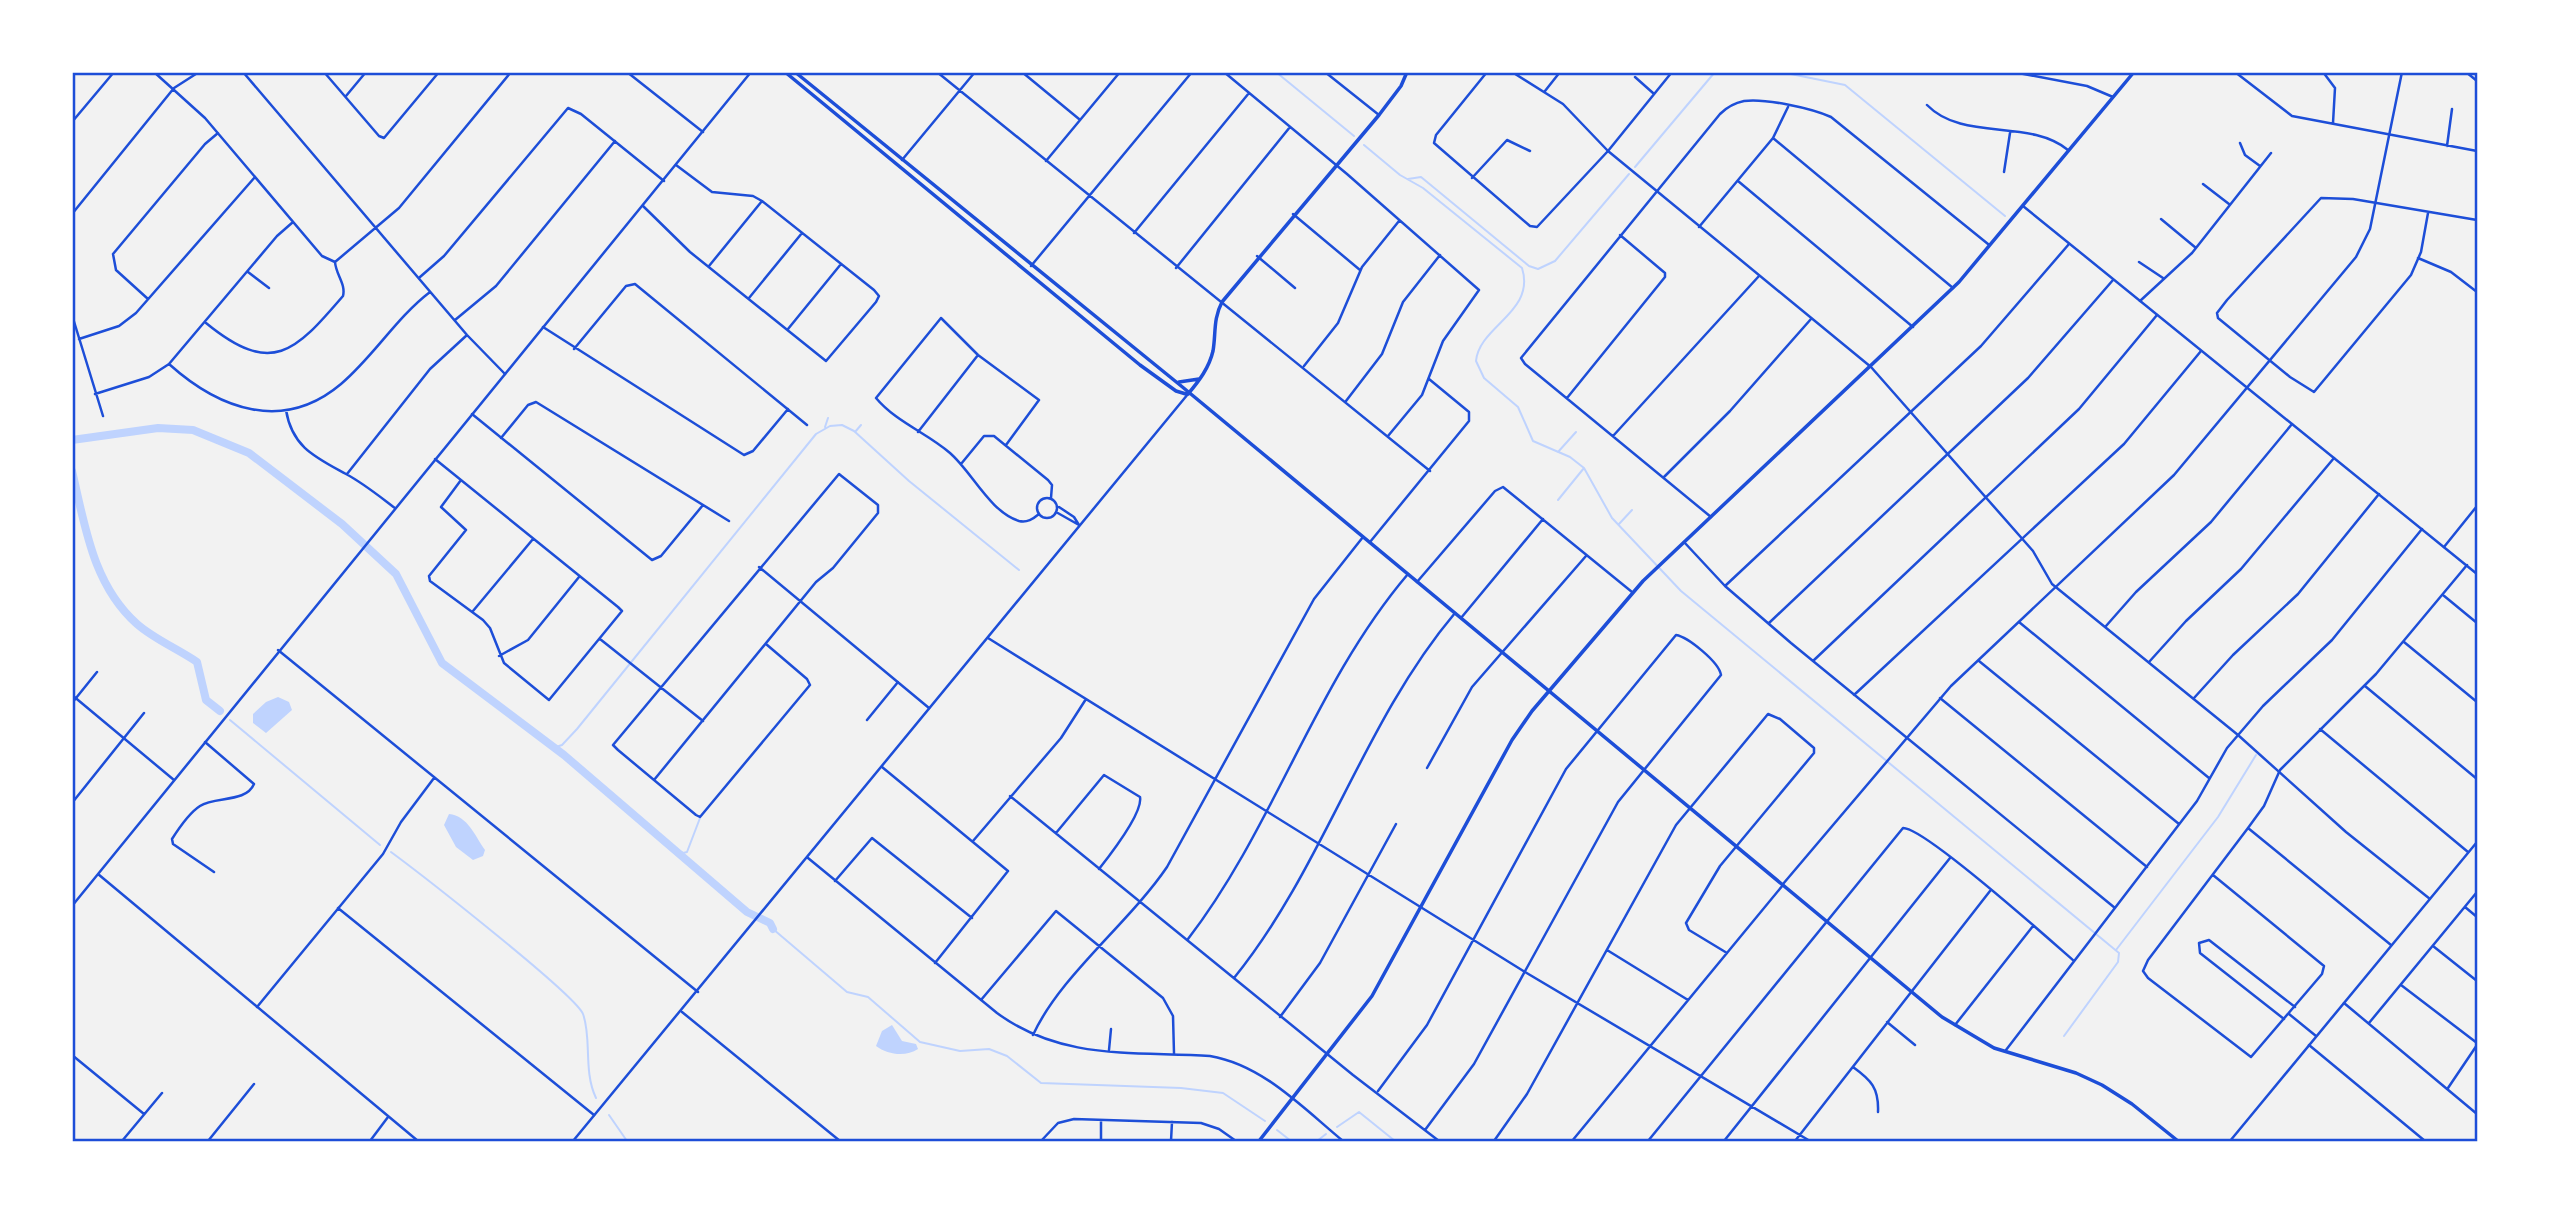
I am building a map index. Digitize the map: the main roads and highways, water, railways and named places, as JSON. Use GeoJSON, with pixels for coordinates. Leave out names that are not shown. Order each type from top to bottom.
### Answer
{"type":"FeatureCollection","features":[{"type":"Feature","properties":{"kind":"main road"},"geometry":{"type":"LineString","coordinates":[[785,72],[1140,365],[1176,391],[1188,394]]}},
{"type":"Feature","properties":{"kind":"main road"},"geometry":{"type":"LineString","coordinates":[[795,72],[1176,382],[1911,992],[1955,1026],[2005,1052],[2065,1069],[2098,1083],[2132,1104],[2178,1141]]}},
{"type":"Feature","properties":{"kind":"main road"},"geometry":{"type":"LineString","coordinates":[[1188,394],[1211,356],[1214,324],[1222,302],[1257,256],[1380,115],[1401,86],[1406,72]]}},
{"type":"Feature","properties":{"kind":"main road"},"geometry":{"type":"LineString","coordinates":[[1259,1141],[1373,996],[1512,740],[1549,691],[1632,592],[1654,570],[1953,288],[2134,72]]}},
{"type":"Feature","properties":{"kind":"main road"},"geometry":{"type":"LineString","coordinates":[[1176,382],[1200,378]]}},
{"type":"Feature","properties":{"kind":"water"},"geometry":{"type":"Polygon","coordinates":[[[278,697],[289,702],[292,710],[266,733],[253,723],[253,714],[266,702],[278,697]]]}},
{"type":"Feature","properties":{"kind":"water"},"geometry":{"type":"Polygon","coordinates":[[[449,814],[461,818],[470,828],[485,850],[483,856],[473,860],[456,847],[444,825],[449,814]]]}},
{"type":"Feature","properties":{"kind":"water"},"geometry":{"type":"Polygon","coordinates":[[[892,1025],[902,1041],[916,1044],[918,1049],[897,1054],[876,1046],[882,1031],[892,1025]]]}},
{"type":"Feature","properties":{"kind":"waterway"},"geometry":{"type":"LineString","coordinates":[[1276,72],[1354,136]]}},
{"type":"Feature","properties":{"kind":"waterway"},"geometry":{"type":"LineString","coordinates":[[1635,167],[1715,72]]}},
{"type":"Feature","properties":{"kind":"waterway"},"geometry":{"type":"LineString","coordinates":[[1781,72],[1845,85],[2005,216]]}},
{"type":"Feature","properties":{"kind":"waterway"},"geometry":{"type":"LineString","coordinates":[[1364,145],[1400,175],[1423,188],[1522,268],[1524,283],[1521,296],[1514,308],[1486,338],[1476,361],[1484,378],[1518,407],[1533,441],[1570,457],[1584,468],[1612,518],[1681,591],[2119,953],[2118,962],[2064,1036]]}},
{"type":"Feature","properties":{"kind":"waterway"},"geometry":{"type":"LineString","coordinates":[[1408,179],[1421,177],[1529,266],[1538,269],[1555,261],[1629,174]]}},
{"type":"Feature","properties":{"kind":"waterway"},"geometry":{"type":"LineString","coordinates":[[825,427],[828,418]]}},
{"type":"Feature","properties":{"kind":"waterway"},"geometry":{"type":"LineString","coordinates":[[553,748],[562,745],[577,729],[816,434],[830,426],[842,425],[854,431],[909,481],[1019,570]]}},
{"type":"Feature","properties":{"kind":"waterway"},"geometry":{"type":"LineString","coordinates":[[855,432],[861,425]]}},
{"type":"Feature","properties":{"kind":"waterway"},"geometry":{"type":"LineString","coordinates":[[72,440],[158,428],[193,430],[249,453],[342,524],[396,574],[442,663],[564,755],[747,912],[770,923],[773,929]]}},
{"type":"Feature","properties":{"kind":"waterway"},"geometry":{"type":"LineString","coordinates":[[1558,452],[1576,432]]}},
{"type":"Feature","properties":{"kind":"waterway"},"geometry":{"type":"LineString","coordinates":[[1558,500],[1584,468]]}},
{"type":"Feature","properties":{"kind":"waterway"},"geometry":{"type":"LineString","coordinates":[[72,471],[93,554],[110,591],[137,624],[197,662],[206,700],[220,711]]}},
{"type":"Feature","properties":{"kind":"waterway"},"geometry":{"type":"LineString","coordinates":[[1619,524],[1632,510]]}},
{"type":"Feature","properties":{"kind":"waterway"},"geometry":{"type":"LineString","coordinates":[[230,720],[380,845]]}},
{"type":"Feature","properties":{"kind":"waterway"},"geometry":{"type":"LineString","coordinates":[[2116,950],[2218,817],[2256,755]]}},
{"type":"Feature","properties":{"kind":"waterway"},"geometry":{"type":"LineString","coordinates":[[670,846],[683,853],[687,852],[700,818]]}},
{"type":"Feature","properties":{"kind":"waterway"},"geometry":{"type":"LineString","coordinates":[[391,852],[494,933],[574,1002],[586,1023],[590,1077],[596,1098]]}},
{"type":"Feature","properties":{"kind":"waterway"},"geometry":{"type":"LineString","coordinates":[[773,929],[847,992],[868,997],[920,1042],[960,1051],[989,1049],[1007,1056],[1041,1083],[1181,1088],[1223,1093],[1265,1121]]}},
{"type":"Feature","properties":{"kind":"waterway"},"geometry":{"type":"LineString","coordinates":[[1337,1127],[1359,1112],[1395,1141]]}},
{"type":"Feature","properties":{"kind":"waterway"},"geometry":{"type":"LineString","coordinates":[[609,1115],[627,1141]]}},
{"type":"Feature","properties":{"kind":"waterway"},"geometry":{"type":"LineString","coordinates":[[1277,1130],[1291,1141]]}},
{"type":"Feature","properties":{"kind":"waterway"},"geometry":{"type":"LineString","coordinates":[[1317,1141],[1326,1134]]}}]}
